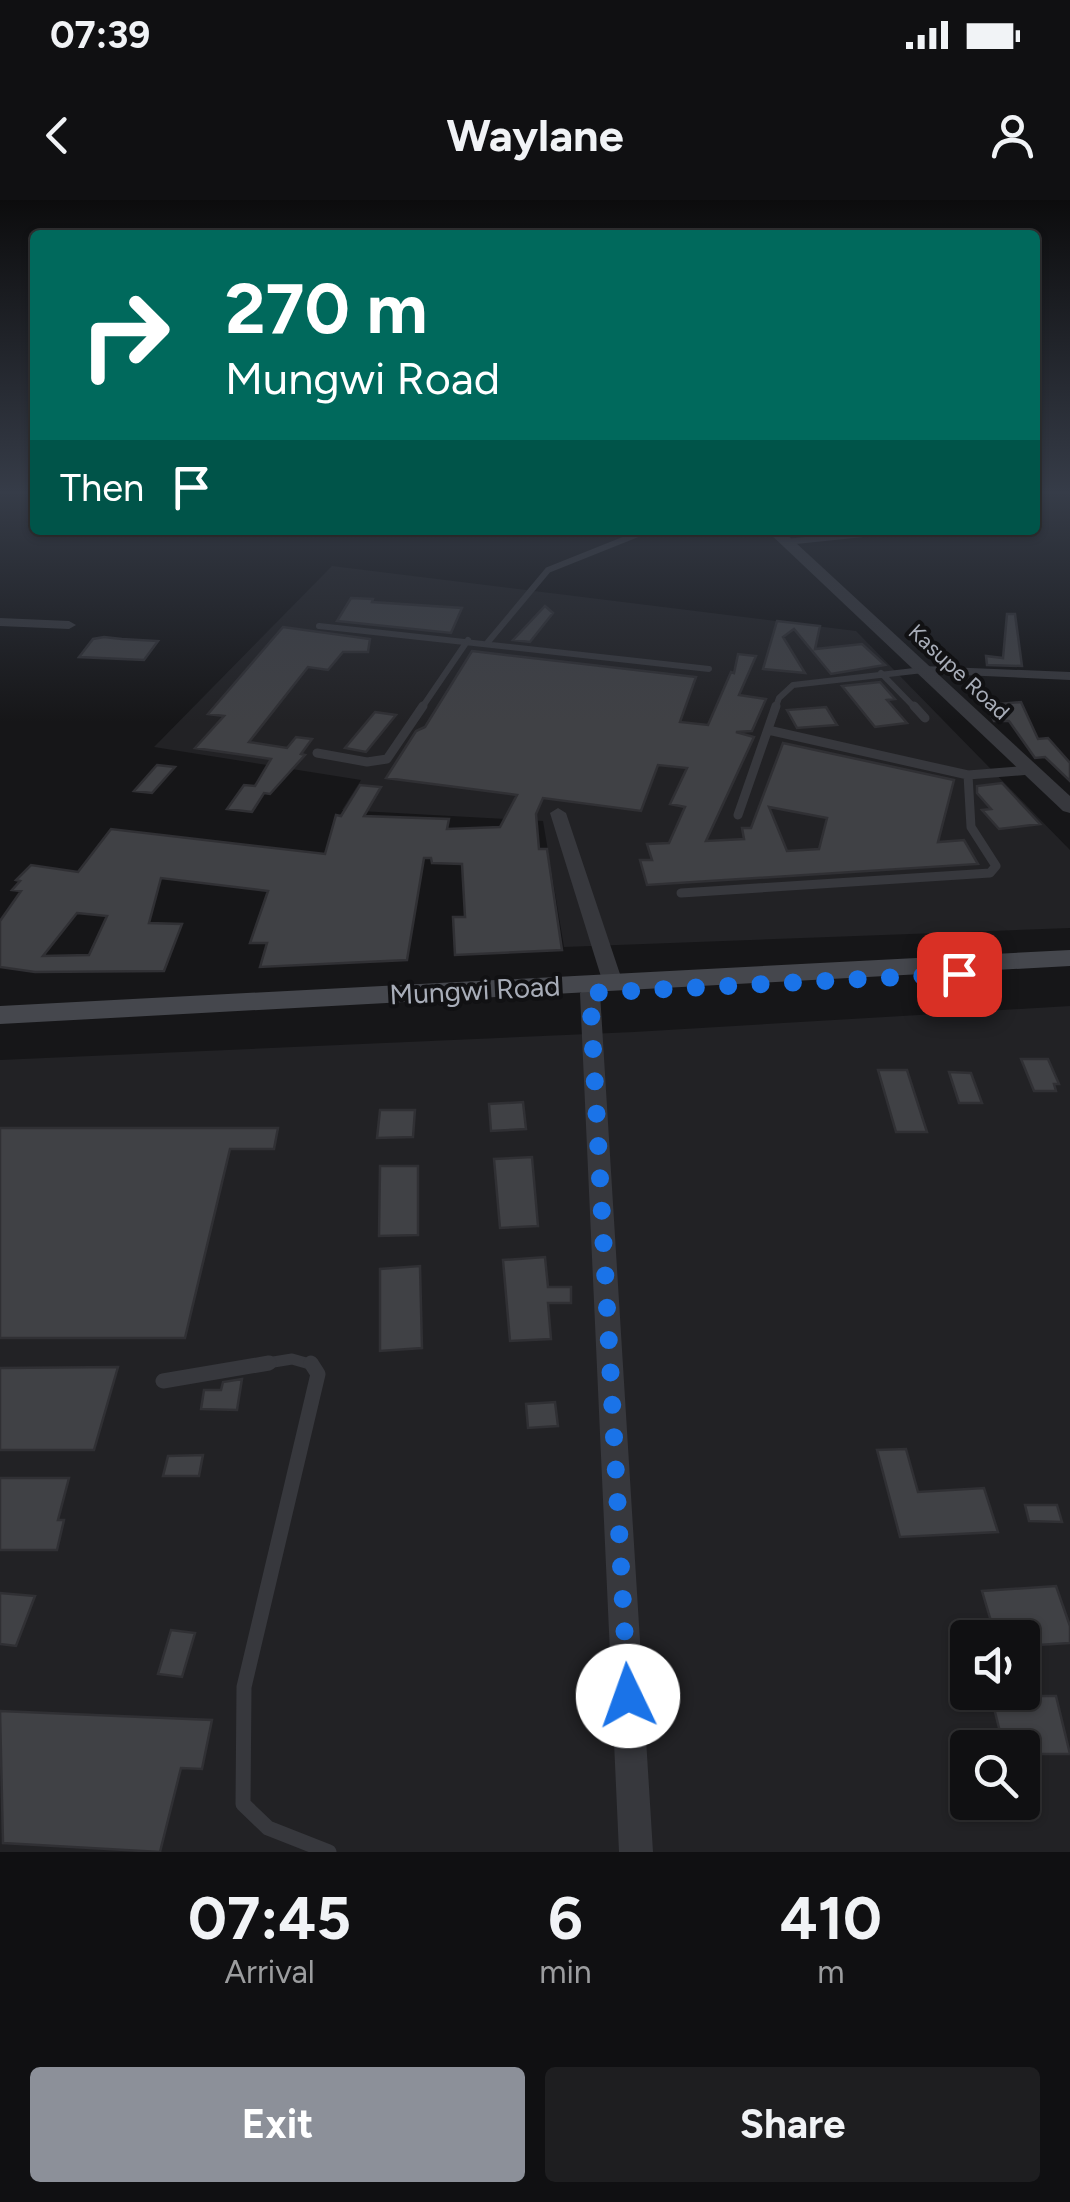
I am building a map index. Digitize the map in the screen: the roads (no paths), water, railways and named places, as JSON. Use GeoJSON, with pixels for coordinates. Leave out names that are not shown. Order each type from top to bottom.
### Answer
{"type":"FeatureCollection","features":[{"type":"Feature","properties":{"kind":"main road","name":"Mungwi Road"},"geometry":{"type":"LineString","coordinates":[[0,1023],[1070,958]]}},
{"type":"Feature","properties":{"kind":"main road","name":"Mungwi Road"},"geometry":{"type":"LineString","coordinates":[[0,1015],[1070,968]]}},
{"type":"Feature","properties":{"kind":"street","name":"Kasupe Road"},"geometry":{"type":"LineString","coordinates":[[813,568],[1070,807]]}},
{"type":"Feature","properties":{"kind":"street"},"geometry":{"type":"LineString","coordinates":[[0,622],[69,625]]}},
{"type":"Feature","properties":{"kind":"street"},"geometry":{"type":"LineString","coordinates":[[923,670],[1070,676]]}},
{"type":"Feature","properties":{"kind":"street"},"geometry":{"type":"LineString","coordinates":[[558,813],[601,988],[636,1852]]}},
{"type":"Feature","properties":{"kind":"lane"},"geometry":{"type":"LineString","coordinates":[[488,642],[553,568]]}},
{"type":"Feature","properties":{"kind":"lane"},"geometry":{"type":"LineString","coordinates":[[319,626],[709,669]]}},
{"type":"Feature","properties":{"kind":"lane"},"geometry":{"type":"LineString","coordinates":[[317,753],[367,762],[387,759],[468,640]]}},
{"type":"Feature","properties":{"kind":"lane"},"geometry":{"type":"LineString","coordinates":[[738,815],[779,698],[793,685],[923,670]]}},
{"type":"Feature","properties":{"kind":"lane"},"geometry":{"type":"LineString","coordinates":[[882,673],[925,718]]}},
{"type":"Feature","properties":{"kind":"lane"},"geometry":{"type":"LineString","coordinates":[[768,730],[968,775],[1030,770]]}},
{"type":"Feature","properties":{"kind":"lane"},"geometry":{"type":"LineString","coordinates":[[681,893],[990,873],[996,866],[972,826],[968,775]]}},
{"type":"Feature","properties":{"kind":"lane"},"geometry":{"type":"LineString","coordinates":[[163,1381],[292,1359],[312,1362],[318,1374],[244,1687],[241,1776],[242,1804],[268,1828],[329,1852]]}}]}
